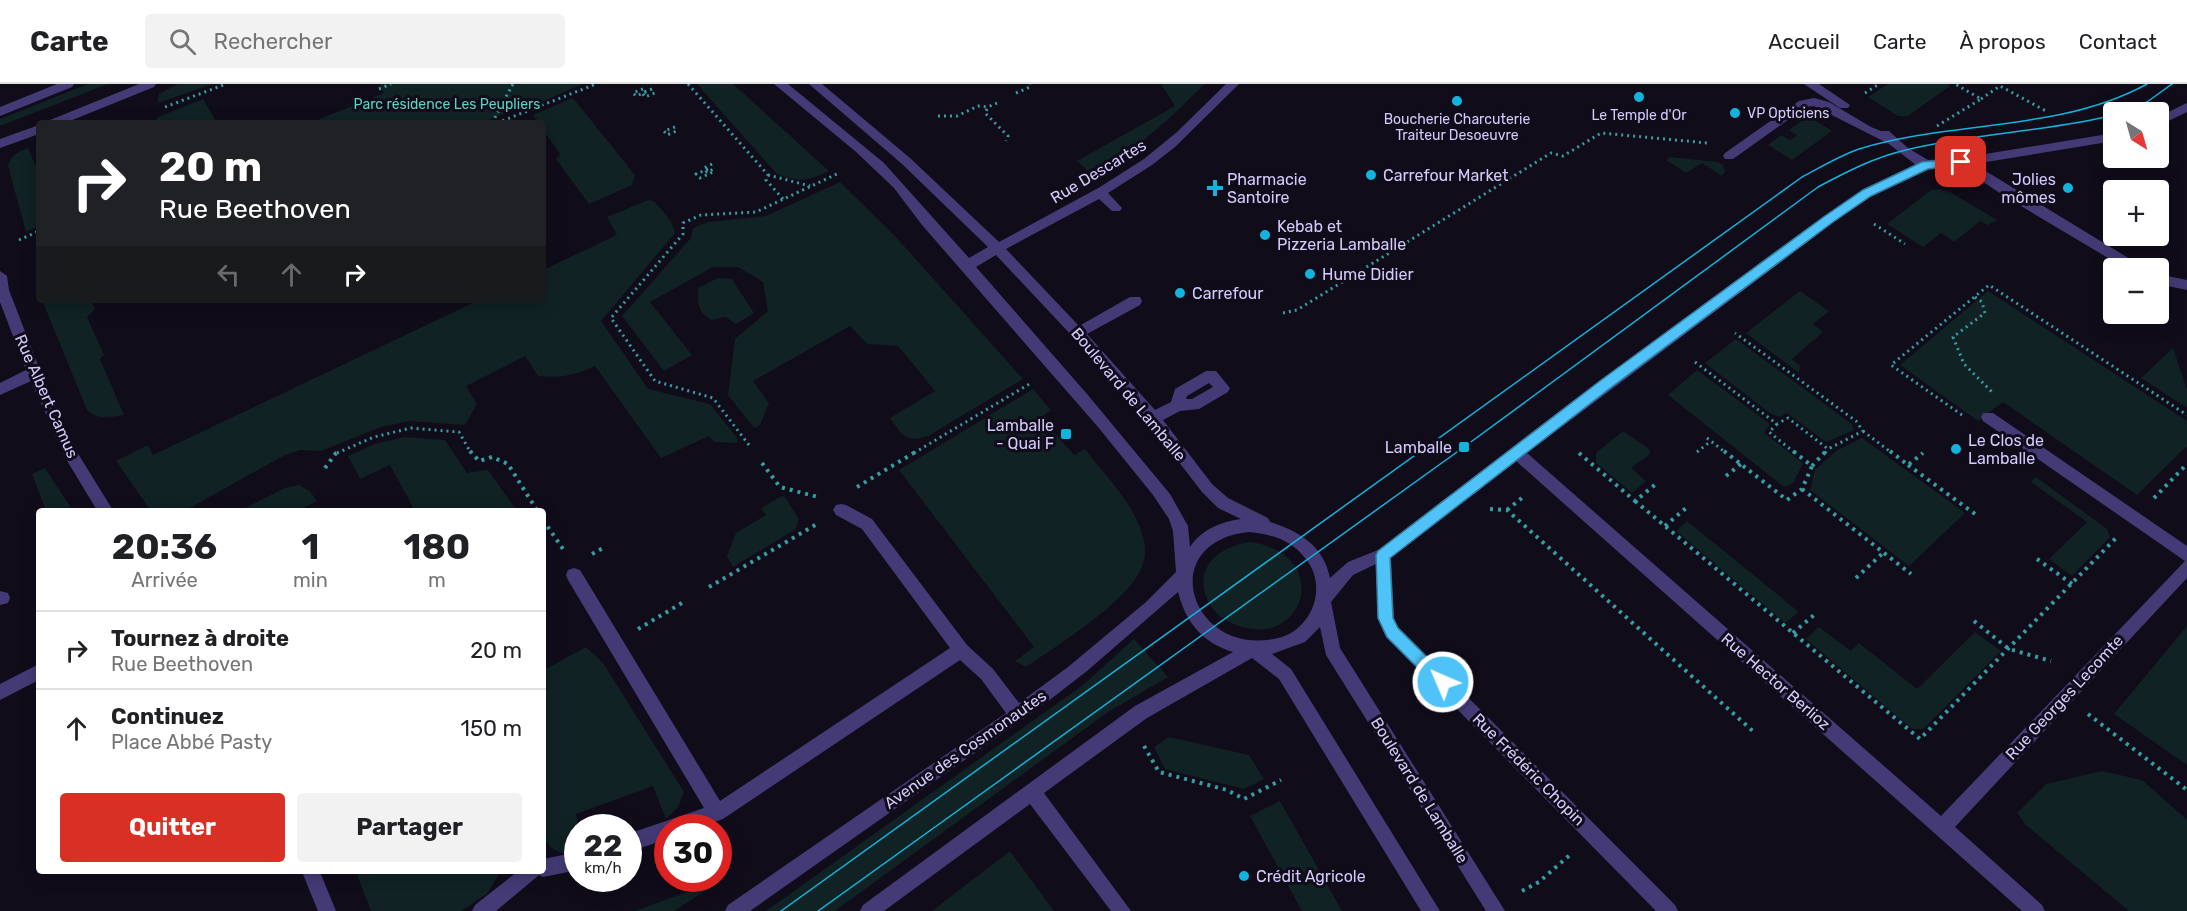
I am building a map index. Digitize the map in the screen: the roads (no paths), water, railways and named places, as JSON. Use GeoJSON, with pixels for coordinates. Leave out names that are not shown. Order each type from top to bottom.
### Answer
{"type":"FeatureCollection","features":[{"type":"Feature","properties":{"kind":"street"},"geometry":{"type":"LineString","coordinates":[[0,112],[68,84]]}},
{"type":"Feature","properties":{"kind":"street"},"geometry":{"type":"LineString","coordinates":[[61,120],[150,84]]}},
{"type":"Feature","properties":{"kind":"street"},"geometry":{"type":"LineString","coordinates":[[780,84],[841,133],[910,196],[927,222],[968,265],[1117,438],[1163,498],[1180,525],[1184,574],[1187,601],[1194,616],[1207,630],[1233,645],[1253,649],[1271,648],[1296,639],[1312,627],[1322,608],[1323,578],[1313,555],[1298,540],[1271,527],[1238,525],[1216,532],[1196,548],[1184,574]]}},
{"type":"Feature","properties":{"kind":"street","name":"Boulevard de Lamballe"},"geometry":{"type":"LineString","coordinates":[[815,84],[906,161],[997,248],[1078,333],[1153,418],[1207,488],[1223,503],[1271,527]]}},
{"type":"Feature","properties":{"kind":"street","name":"Rue Descartes"},"geometry":{"type":"LineString","coordinates":[[997,248],[1099,192],[1166,147],[1233,84]]}},
{"type":"Feature","properties":{"kind":"street"},"geometry":{"type":"LineString","coordinates":[[1810,84],[1869,121],[1926,165]]}},
{"type":"Feature","properties":{"kind":"street"},"geometry":{"type":"LineString","coordinates":[[0,100],[18,105]]}},
{"type":"Feature","properties":{"kind":"street"},"geometry":{"type":"LineString","coordinates":[[1729,156],[1803,104],[1814,102],[1825,105],[1867,130],[1893,141]]}},
{"type":"Feature","properties":{"kind":"street"},"geometry":{"type":"LineString","coordinates":[[2169,116],[2187,106]]}},
{"type":"Feature","properties":{"kind":"street"},"geometry":{"type":"LineString","coordinates":[[0,144],[36,130]]}},
{"type":"Feature","properties":{"kind":"street"},"geometry":{"type":"LineString","coordinates":[[1323,601],[1343,572],[1355,564],[1383,555],[1516,452],[1867,193],[1926,165],[1961,162],[2103,139]]}},
{"type":"Feature","properties":{"kind":"street"},"geometry":{"type":"LineString","coordinates":[[1961,162],[2013,196],[2118,258]]}},
{"type":"Feature","properties":{"kind":"street"},"geometry":{"type":"LineString","coordinates":[[1099,192],[1116,208]]}},
{"type":"Feature","properties":{"kind":"street"},"geometry":{"type":"LineString","coordinates":[[968,265],[997,248]]}},
{"type":"Feature","properties":{"kind":"street","name":"Rue Albert Camus"},"geometry":{"type":"LineString","coordinates":[[0,276],[2,290],[34,373],[72,455],[105,508]]}},
{"type":"Feature","properties":{"kind":"street"},"geometry":{"type":"LineString","coordinates":[[2169,281],[2187,285]]}},
{"type":"Feature","properties":{"kind":"street"},"geometry":{"type":"LineString","coordinates":[[1078,333],[1135,301]]}},
{"type":"Feature","properties":{"kind":"street"},"geometry":{"type":"LineString","coordinates":[[0,389],[34,373]]}},
{"type":"Feature","properties":{"kind":"street"},"geometry":{"type":"LineString","coordinates":[[1153,418],[1178,405],[1194,405],[1223,388],[1211,375],[1180,393],[1178,405]]}},
{"type":"Feature","properties":{"kind":"street"},"geometry":{"type":"LineString","coordinates":[[1988,417],[2187,555]]}},
{"type":"Feature","properties":{"kind":"street","name":"Rue Hector Berlioz"},"geometry":{"type":"LineString","coordinates":[[1516,452],[2036,911]]}},
{"type":"Feature","properties":{"kind":"street"},"geometry":{"type":"LineString","coordinates":[[841,510],[867,524],[961,650],[987,674],[1017,714]]}},
{"type":"Feature","properties":{"kind":"street","name":"Rue Frédéric Chopin"},"geometry":{"type":"LineString","coordinates":[[1383,555],[1386,618],[1392,632],[1669,911]]}},
{"type":"Feature","properties":{"kind":"street","name":"Rue Georges Lecomte"},"geometry":{"type":"LineString","coordinates":[[1942,828],[2187,567]]}},
{"type":"Feature","properties":{"kind":"street"},"geometry":{"type":"LineString","coordinates":[[574,574],[717,813]]}},
{"type":"Feature","properties":{"kind":"street","name":"Avenue des Cosmonautes"},"geometry":{"type":"LineString","coordinates":[[734,911],[1073,673],[1159,602],[1184,574]]}},
{"type":"Feature","properties":{"kind":"street","name":"Boulevard de Lamballe"},"geometry":{"type":"LineString","coordinates":[[1323,601],[1332,650],[1496,911]]}},
{"type":"Feature","properties":{"kind":"street"},"geometry":{"type":"LineString","coordinates":[[869,911],[1141,712],[1253,649]]}},
{"type":"Feature","properties":{"kind":"street"},"geometry":{"type":"LineString","coordinates":[[1253,649],[1285,674],[1431,911]]}},
{"type":"Feature","properties":{"kind":"street"},"geometry":{"type":"LineString","coordinates":[[714,814],[961,650]]}},
{"type":"Feature","properties":{"kind":"street"},"geometry":{"type":"LineString","coordinates":[[0,692],[36,674]]}},
{"type":"Feature","properties":{"kind":"street"},"geometry":{"type":"LineString","coordinates":[[1032,792],[1122,911]]}},
{"type":"Feature","properties":{"kind":"street"},"geometry":{"type":"LineString","coordinates":[[546,867],[564,864]]}},
{"type":"Feature","properties":{"kind":"street"},"geometry":{"type":"LineString","coordinates":[[312,874],[327,911]]}},
{"type":"Feature","properties":{"kind":"street"},"geometry":{"type":"LineString","coordinates":[[481,911],[528,874]]}},
{"type":"Feature","properties":{"kind":"tram line"},"geometry":{"type":"LineString","coordinates":[[781,911],[1802,177],[1859,149],[1932,133],[2006,124],[2078,110],[2113,99],[2147,84]]}},
{"type":"Feature","properties":{"kind":"tram line"},"geometry":{"type":"LineString","coordinates":[[2147,102],[2172,84]]}},
{"type":"Feature","properties":{"kind":"tram line"},"geometry":{"type":"LineString","coordinates":[[818,911],[1464,447],[1818,187],[1872,161],[1906,150],[2103,118]]}},
{"type":"Feature","properties":{"kind":"place","name":"Le Temple d'Or"},"geometry":{"type":"Point","coordinates":[1639,97]}},
{"type":"Feature","properties":{"kind":"place","name":"Boucherie Charcuterie Traiteur Desoeuvre"},"geometry":{"type":"Point","coordinates":[1457,101]}},
{"type":"Feature","properties":{"kind":"place","name":"VP Opticiens"},"geometry":{"type":"Point","coordinates":[1735,113]}},
{"type":"Feature","properties":{"kind":"place","name":"Carrefour Market"},"geometry":{"type":"Point","coordinates":[1371,175]}},
{"type":"Feature","properties":{"kind":"place","name":"Pharmacie Santoire"},"geometry":{"type":"Point","coordinates":[1215,188]}},
{"type":"Feature","properties":{"kind":"place","name":"Jolies mômes"},"geometry":{"type":"Point","coordinates":[2068,188]}},
{"type":"Feature","properties":{"kind":"place","name":"Kebab et Pizzeria Lamballe"},"geometry":{"type":"Point","coordinates":[1265,235]}},
{"type":"Feature","properties":{"kind":"place","name":"Hume Didier"},"geometry":{"type":"Point","coordinates":[1310,274]}},
{"type":"Feature","properties":{"kind":"place","name":"Carrefour"},"geometry":{"type":"Point","coordinates":[1180,293]}},
{"type":"Feature","properties":{"kind":"place","name":"Lamballe - Quai F"},"geometry":{"type":"Point","coordinates":[1066,434]}},
{"type":"Feature","properties":{"kind":"place","name":"Lamballe"},"geometry":{"type":"Point","coordinates":[1464,447]}},
{"type":"Feature","properties":{"kind":"place","name":"Le Clos de Lamballe"},"geometry":{"type":"Point","coordinates":[1956,449]}},
{"type":"Feature","properties":{"kind":"place","name":"Crédit Agricole"},"geometry":{"type":"Point","coordinates":[1244,876]}},
{"type":"Feature","properties":{"kind":"park label","name":"Parc résidence Les Peupliers"},"geometry":{"type":"Point","coordinates":[447,104]}}]}
